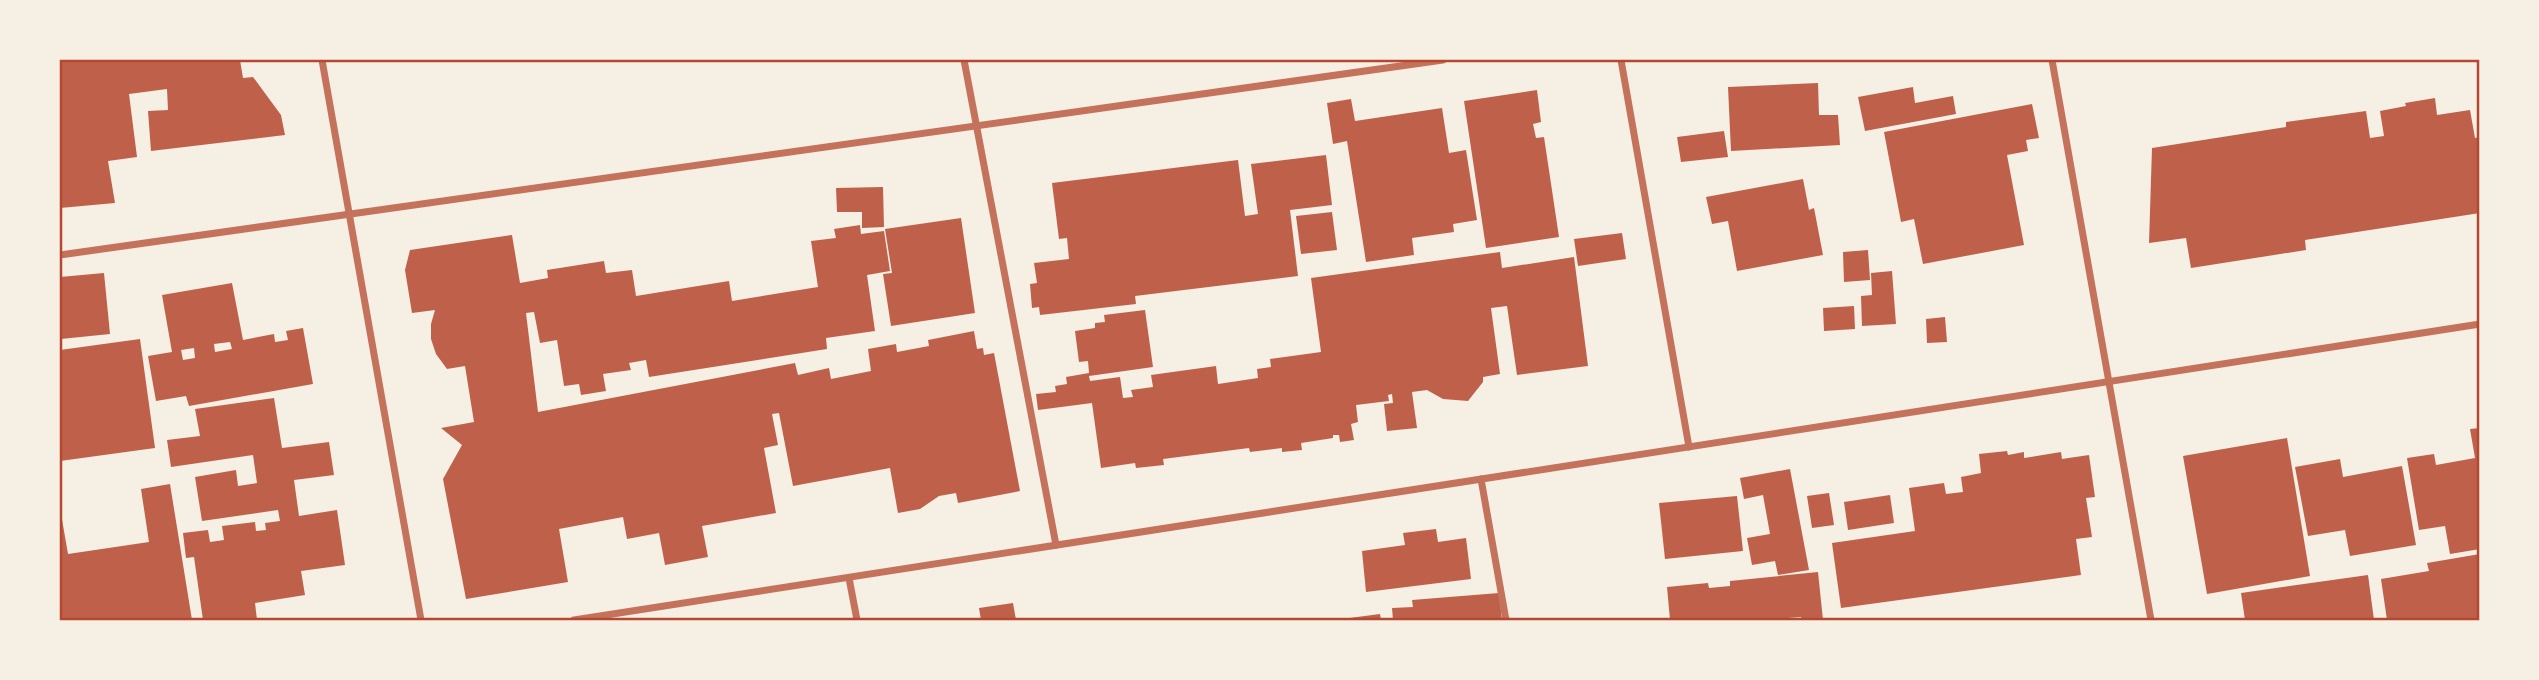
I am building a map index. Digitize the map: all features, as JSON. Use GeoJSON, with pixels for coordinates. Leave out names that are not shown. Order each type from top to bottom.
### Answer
{"type":"FeatureCollection","features":[{"type":"Feature","properties":{"kind":"street"},"geometry":{"type":"LineString","coordinates":[[322,60],[421,621]]}},
{"type":"Feature","properties":{"kind":"street"},"geometry":{"type":"LineString","coordinates":[[964,60],[1056,545]]}},
{"type":"Feature","properties":{"kind":"street"},"geometry":{"type":"LineString","coordinates":[[60,255],[1443,60]]}},
{"type":"Feature","properties":{"kind":"street"},"geometry":{"type":"LineString","coordinates":[[1621,60],[1689,447]]}},
{"type":"Feature","properties":{"kind":"street"},"geometry":{"type":"LineString","coordinates":[[2052,60],[2151,621]]}},
{"type":"Feature","properties":{"kind":"street"},"geometry":{"type":"LineString","coordinates":[[575,621],[2480,324]]}},
{"type":"Feature","properties":{"kind":"street"},"geometry":{"type":"LineString","coordinates":[[1481,479],[1506,621]]}},
{"type":"Feature","properties":{"kind":"street"},"geometry":{"type":"LineString","coordinates":[[849,578],[857,621]]}},
{"type":"Feature","properties":{"kind":"building"},"geometry":{"type":"Polygon","coordinates":[[[60,60],[240,60],[243,78],[253,77],[281,115],[285,135],[151,151],[148,111],[168,110],[167,89],[129,94],[137,157],[108,161],[115,203],[60,208],[60,60]]]}},
{"type":"Feature","properties":{"kind":"building"},"geometry":{"type":"Polygon","coordinates":[[[1818,83],[1819,115],[1838,115],[1840,145],[1731,151],[1728,87],[1818,83]]]}},
{"type":"Feature","properties":{"kind":"building"},"geometry":{"type":"Polygon","coordinates":[[[1913,87],[1915,103],[1953,96],[1956,114],[1865,131],[1858,97],[1913,87]]]}},
{"type":"Feature","properties":{"kind":"building"},"geometry":{"type":"Polygon","coordinates":[[[1537,90],[1541,122],[1533,124],[1536,138],[1544,137],[1559,237],[1486,248],[1464,101],[1537,90]]]}},
{"type":"Feature","properties":{"kind":"building"},"geometry":{"type":"Polygon","coordinates":[[[2435,98],[2437,115],[2470,110],[2475,138],[2480,137],[2480,213],[2305,240],[2306,250],[2191,268],[2186,238],[2149,243],[2152,148],[2286,127],[2286,122],[2366,111],[2370,138],[2384,136],[2380,111],[2435,98]]]}},
{"type":"Feature","properties":{"kind":"building"},"geometry":{"type":"Polygon","coordinates":[[[1351,99],[1355,121],[1442,108],[1449,153],[1466,150],[1477,220],[1453,224],[1454,232],[1412,238],[1414,255],[1366,262],[1347,141],[1333,144],[1327,103],[1351,99]]]}},
{"type":"Feature","properties":{"kind":"building"},"geometry":{"type":"Polygon","coordinates":[[[2032,104],[2039,138],[2026,140],[2028,151],[2007,155],[2024,245],[1923,264],[1914,219],[1901,222],[1884,132],[2032,104]]]}},
{"type":"Feature","properties":{"kind":"building"},"geometry":{"type":"Polygon","coordinates":[[[1724,131],[1728,157],[1681,162],[1677,137],[1724,131]]]}},
{"type":"Feature","properties":{"kind":"building"},"geometry":{"type":"Polygon","coordinates":[[[1326,155],[1332,205],[1290,210],[1298,276],[1135,296],[1136,304],[1040,315],[1039,307],[1032,308],[1030,284],[1037,283],[1034,263],[1069,259],[1067,238],[1059,239],[1052,183],[1238,160],[1245,216],[1258,214],[1251,164],[1326,155]]]}},
{"type":"Feature","properties":{"kind":"building"},"geometry":{"type":"Polygon","coordinates":[[[1803,179],[1809,210],[1814,208],[1823,255],[1737,271],[1728,221],[1712,224],[1706,197],[1803,179]]]}},
{"type":"Feature","properties":{"kind":"building"},"geometry":{"type":"Polygon","coordinates":[[[883,187],[884,227],[862,228],[862,212],[837,212],[836,188],[883,187]]]}},
{"type":"Feature","properties":{"kind":"building"},"geometry":{"type":"Polygon","coordinates":[[[1332,212],[1337,250],[1301,254],[1296,216],[1332,212]]]}},
{"type":"Feature","properties":{"kind":"building"},"geometry":{"type":"Polygon","coordinates":[[[961,218],[975,313],[891,326],[883,274],[892,273],[885,229],[961,218]]]}},
{"type":"Feature","properties":{"kind":"building"},"geometry":{"type":"Polygon","coordinates":[[[860,225],[861,234],[884,231],[890,271],[867,275],[875,331],[826,338],[827,349],[649,377],[646,360],[629,363],[631,370],[603,374],[606,391],[581,395],[579,384],[564,386],[557,340],[540,343],[534,312],[526,313],[538,412],[795,363],[798,375],[829,368],[831,379],[871,371],[868,349],[896,344],[897,352],[929,346],[928,340],[974,331],[977,349],[983,348],[984,355],[994,353],[1020,491],[958,503],[956,493],[939,496],[920,509],[898,513],[890,468],[793,486],[779,413],[772,414],[778,445],[764,448],[776,513],[702,526],[708,557],[665,565],[659,533],[627,539],[623,517],[559,529],[568,582],[466,599],[443,479],[462,445],[441,428],[474,422],[465,366],[447,369],[436,354],[431,339],[435,310],[412,313],[405,270],[410,250],[512,235],[520,283],[548,278],[547,270],[604,261],[606,273],[632,270],[636,296],[729,281],[732,301],[818,287],[811,241],[836,238],[834,229],[860,225]]]}},
{"type":"Feature","properties":{"kind":"building"},"geometry":{"type":"Polygon","coordinates":[[[1622,233],[1626,259],[1578,266],[1574,239],[1622,233]]]}},
{"type":"Feature","properties":{"kind":"building"},"geometry":{"type":"Polygon","coordinates":[[[1868,250],[1870,280],[1844,282],[1843,252],[1868,250]]]}},
{"type":"Feature","properties":{"kind":"building"},"geometry":{"type":"Polygon","coordinates":[[[1500,252],[1502,268],[1574,257],[1588,366],[1517,375],[1507,306],[1491,308],[1500,374],[1483,377],[1483,382],[1468,401],[1443,399],[1427,390],[1412,392],[1417,428],[1387,431],[1384,404],[1393,403],[1392,394],[1388,395],[1389,401],[1356,405],[1358,422],[1351,424],[1354,440],[1340,442],[1339,435],[1333,435],[1333,438],[1301,443],[1302,450],[1282,452],[1282,448],[1250,452],[1249,448],[1163,459],[1164,465],[1136,468],[1135,463],[1101,468],[1092,403],[1038,410],[1036,394],[1056,392],[1055,386],[1067,384],[1066,377],[1089,373],[1088,361],[1079,362],[1075,331],[1095,328],[1095,323],[1105,322],[1104,315],[1145,310],[1153,367],[1089,376],[1090,381],[1120,377],[1123,398],[1133,397],[1131,390],[1153,387],[1151,375],[1216,366],[1218,384],[1258,378],[1257,369],[1271,367],[1270,359],[1321,352],[1311,278],[1500,252]]]}},
{"type":"Feature","properties":{"kind":"building"},"geometry":{"type":"Polygon","coordinates":[[[1892,271],[1896,324],[1862,326],[1861,296],[1872,295],[1871,273],[1892,271]]]}},
{"type":"Feature","properties":{"kind":"building"},"geometry":{"type":"Polygon","coordinates":[[[104,273],[110,334],[61,339],[60,277],[104,273]]]}},
{"type":"Feature","properties":{"kind":"building"},"geometry":{"type":"Polygon","coordinates":[[[232,283],[243,340],[274,334],[275,342],[288,340],[286,331],[303,328],[313,384],[189,406],[186,396],[156,401],[148,356],[172,352],[162,295],[232,283]],[[230,342],[214,344],[215,352],[232,349],[230,342]],[[194,348],[181,350],[183,360],[195,358],[194,348]]]}},
{"type":"Feature","properties":{"kind":"building"},"geometry":{"type":"Polygon","coordinates":[[[1854,306],[1855,329],[1824,331],[1823,308],[1854,306]]]}},
{"type":"Feature","properties":{"kind":"building"},"geometry":{"type":"Polygon","coordinates":[[[1945,317],[1947,342],[1927,343],[1926,319],[1945,317]]]}},
{"type":"Feature","properties":{"kind":"building"},"geometry":{"type":"Polygon","coordinates":[[[140,339],[155,448],[60,461],[60,350],[140,339]]]}},
{"type":"Feature","properties":{"kind":"building"},"geometry":{"type":"Polygon","coordinates":[[[274,398],[282,448],[329,442],[334,475],[294,480],[299,516],[337,510],[345,565],[301,571],[305,595],[255,603],[257,620],[203,620],[194,557],[186,558],[183,533],[208,530],[210,542],[224,540],[222,526],[255,522],[256,531],[266,530],[265,523],[280,521],[278,510],[202,521],[195,477],[236,470],[238,486],[257,483],[253,455],[171,467],[167,440],[200,436],[195,409],[274,398]]]}},
{"type":"Feature","properties":{"kind":"building"},"geometry":{"type":"Polygon","coordinates":[[[2480,428],[2480,549],[2450,554],[2445,526],[2419,530],[2407,458],[2434,454],[2436,465],[2475,458],[2470,429],[2480,428]]]}},
{"type":"Feature","properties":{"kind":"building"},"geometry":{"type":"Polygon","coordinates":[[[2287,438],[2310,576],[2207,594],[2183,456],[2287,438]]]}},
{"type":"Feature","properties":{"kind":"building"},"geometry":{"type":"Polygon","coordinates":[[[2007,451],[2008,455],[2024,452],[2024,458],[2061,452],[2062,459],[2089,455],[2095,497],[2086,498],[2092,537],[2076,539],[2081,575],[1841,608],[1832,543],[1915,531],[1909,488],[1944,483],[1946,494],[1963,492],[1961,477],[1981,473],[1979,454],[2007,451]]]}},
{"type":"Feature","properties":{"kind":"building"},"geometry":{"type":"Polygon","coordinates":[[[2340,459],[2343,477],[2402,466],[2416,545],[2350,556],[2345,530],[2308,536],[2295,467],[2340,459]]]}},
{"type":"Feature","properties":{"kind":"building"},"geometry":{"type":"Polygon","coordinates":[[[1790,469],[1809,570],[1778,575],[1775,561],[1752,565],[1747,538],[1770,534],[1763,495],[1744,499],[1740,478],[1790,469]]]}},
{"type":"Feature","properties":{"kind":"building"},"geometry":{"type":"Polygon","coordinates":[[[170,484],[192,620],[60,620],[60,508],[68,554],[149,542],[141,489],[170,484]]]}},
{"type":"Feature","properties":{"kind":"building"},"geometry":{"type":"Polygon","coordinates":[[[1829,493],[1834,525],[1812,528],[1807,496],[1829,493]]]}},
{"type":"Feature","properties":{"kind":"building"},"geometry":{"type":"Polygon","coordinates":[[[1890,495],[1894,523],[1848,530],[1844,502],[1890,495]]]}},
{"type":"Feature","properties":{"kind":"building"},"geometry":{"type":"Polygon","coordinates":[[[1737,496],[1743,551],[1665,559],[1659,503],[1737,496]]]}},
{"type":"Feature","properties":{"kind":"building"},"geometry":{"type":"Polygon","coordinates":[[[1436,529],[1438,542],[1466,538],[1471,579],[1366,592],[1362,551],[1405,545],[1403,533],[1436,529]]]}},
{"type":"Feature","properties":{"kind":"building"},"geometry":{"type":"Polygon","coordinates":[[[2480,554],[2480,620],[2387,620],[2381,579],[2429,571],[2427,563],[2480,554]]]}},
{"type":"Feature","properties":{"kind":"building"},"geometry":{"type":"Polygon","coordinates":[[[1818,572],[1823,620],[1802,620],[1801,617],[1763,620],[1670,620],[1667,587],[1708,583],[1709,588],[1730,586],[1730,581],[1818,572]]]}},
{"type":"Feature","properties":{"kind":"building"},"geometry":{"type":"Polygon","coordinates":[[[2368,575],[2374,620],[2245,620],[2241,593],[2368,575]]]}},
{"type":"Feature","properties":{"kind":"building"},"geometry":{"type":"Polygon","coordinates":[[[1499,593],[1502,620],[1393,620],[1392,608],[1413,607],[1412,600],[1499,593]]]}},
{"type":"Feature","properties":{"kind":"building"},"geometry":{"type":"Polygon","coordinates":[[[1013,603],[1016,620],[981,620],[979,608],[1013,603]]]}},
{"type":"Feature","properties":{"kind":"building"},"geometry":{"type":"Polygon","coordinates":[[[1380,614],[1381,620],[1342,620],[1342,619],[1380,614]]]}}]}
